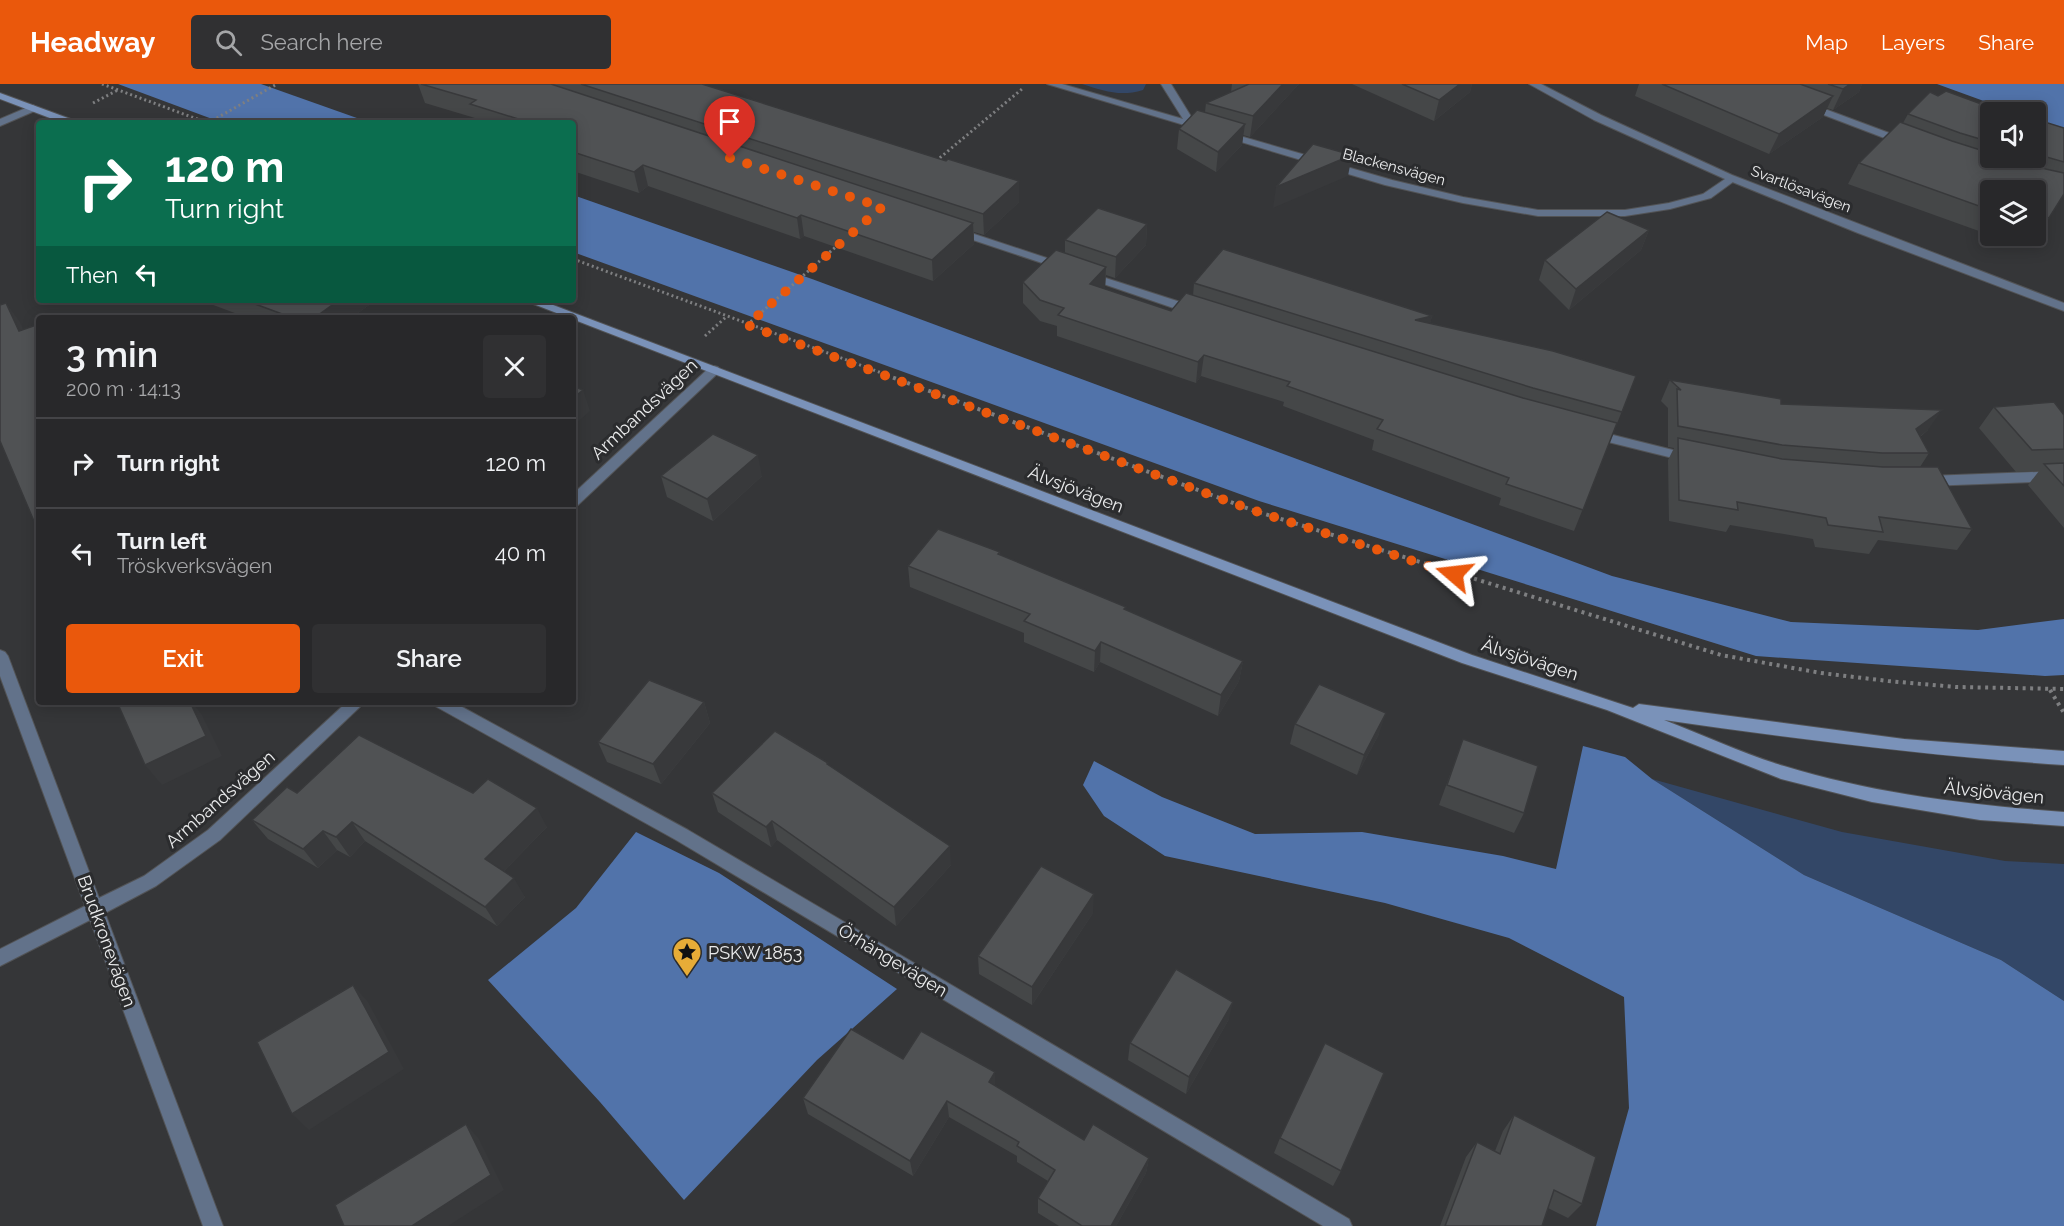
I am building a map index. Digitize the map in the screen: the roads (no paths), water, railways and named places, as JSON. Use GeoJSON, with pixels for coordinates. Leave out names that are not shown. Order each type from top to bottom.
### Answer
{"type":"FeatureCollection","features":[{"type":"Feature","properties":{"kind":"main road"},"geometry":{"type":"LineString","coordinates":[[0,96],[64,120]]}},
{"type":"Feature","properties":{"kind":"main road","name":"Älvsjövägen"},"geometry":{"type":"LineString","coordinates":[[538,303],[569,315]]}},
{"type":"Feature","properties":{"kind":"main road","name":"Älvsjövägen"},"geometry":{"type":"LineString","coordinates":[[576,318],[1467,659],[1612,706],[1781,772],[1849,790],[1980,813],[2064,819]]}},
{"type":"Feature","properties":{"kind":"main road","name":"Älvsjövägen"},"geometry":{"type":"LineString","coordinates":[[1612,706],[1809,734],[1989,754],[2064,758]]}},
{"type":"Feature","properties":{"kind":"street","name":"Blackensvägen"},"geometry":{"type":"LineString","coordinates":[[1052,84],[1389,183],[1463,200],[1538,213],[1625,213],[1670,206],[1707,196],[1732,179]]}},
{"type":"Feature","properties":{"kind":"street"},"geometry":{"type":"LineString","coordinates":[[1166,84],[1191,124]]}},
{"type":"Feature","properties":{"kind":"street","name":"Svartlösavägen"},"geometry":{"type":"LineString","coordinates":[[1534,84],[1609,124],[1732,179],[2064,307]]}},
{"type":"Feature","properties":{"kind":"street"},"geometry":{"type":"LineString","coordinates":[[1791,99],[1910,144]]}},
{"type":"Feature","properties":{"kind":"street"},"geometry":{"type":"LineString","coordinates":[[0,123],[33,108]]}},
{"type":"Feature","properties":{"kind":"street"},"geometry":{"type":"LineString","coordinates":[[939,226],[1212,316]]}},
{"type":"Feature","properties":{"kind":"street","name":"Armbandsvägen"},"geometry":{"type":"LineString","coordinates":[[576,499],[714,370]]}},
{"type":"Feature","properties":{"kind":"street"},"geometry":{"type":"LineString","coordinates":[[1586,432],[1661,452],[1704,460]]}},
{"type":"Feature","properties":{"kind":"street"},"geometry":{"type":"LineString","coordinates":[[1914,481],[1982,481],[2064,476]]}},
{"type":"Feature","properties":{"kind":"street","name":"Brudkronevägen"},"geometry":{"type":"LineString","coordinates":[[0,656],[213,1226]]}},
{"type":"Feature","properties":{"kind":"street","name":"Armbandsvägen"},"geometry":{"type":"LineString","coordinates":[[0,958],[150,881],[214,835],[354,705]]}},
{"type":"Feature","properties":{"kind":"street","name":"Örhängevägen"},"geometry":{"type":"LineString","coordinates":[[445,705],[682,835],[1342,1226]]}},
{"type":"Feature","properties":{"kind":"place","name":"PSKW 1853"},"geometry":{"type":"Point","coordinates":[687,978]}}]}
